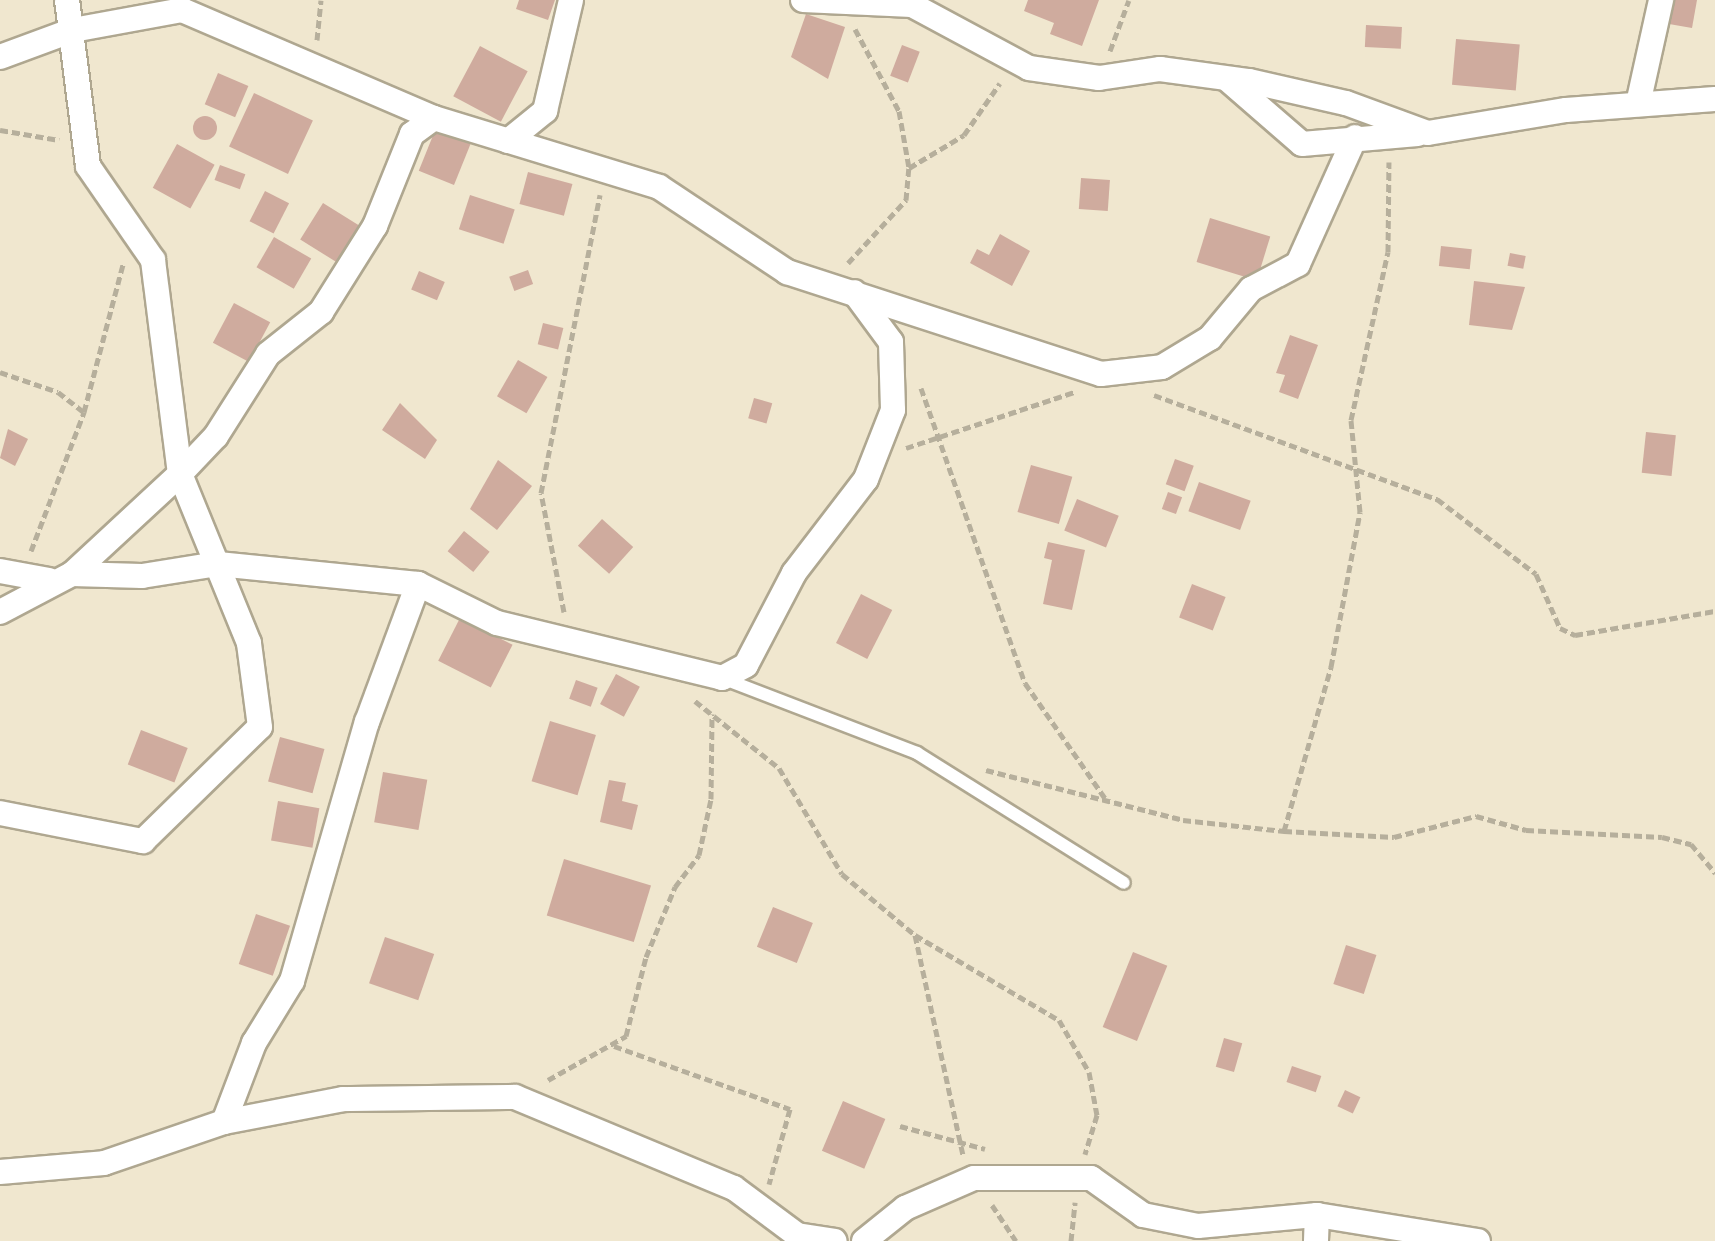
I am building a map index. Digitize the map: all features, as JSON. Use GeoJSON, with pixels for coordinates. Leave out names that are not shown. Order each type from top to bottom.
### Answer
{"type":"FeatureCollection","features":[{"type":"Feature","properties":{"kind":"street"},"geometry":{"type":"LineString","coordinates":[[0,813],[143,841],[260,727],[249,643],[180,474],[153,260],[122,221],[88,166],[67,0]]}},
{"type":"Feature","properties":{"kind":"street"},"geometry":{"type":"LineString","coordinates":[[206,0],[222,26]]}},
{"type":"Feature","properties":{"kind":"street"},"geometry":{"type":"LineString","coordinates":[[508,141],[545,111],[571,0]]}},
{"type":"Feature","properties":{"kind":"street"},"geometry":{"type":"LineString","coordinates":[[803,0],[912,5],[1029,68],[1099,78],[1160,69],[1226,78],[1346,103],[1428,133]]}},
{"type":"Feature","properties":{"kind":"street"},"geometry":{"type":"LineString","coordinates":[[1638,104],[1661,0]]}},
{"type":"Feature","properties":{"kind":"street"},"geometry":{"type":"LineString","coordinates":[[0,57],[73,30],[182,10],[222,26],[315,73],[434,118],[659,187],[787,272],[1101,374],[1162,367],[1210,338],[1251,289],[1298,264],[1355,137]]}},
{"type":"Feature","properties":{"kind":"street"},"geometry":{"type":"LineString","coordinates":[[1226,78],[1302,144],[1428,133],[1638,104],[1715,99]]}},
{"type":"Feature","properties":{"kind":"street"},"geometry":{"type":"LineString","coordinates":[[0,612],[61,577],[180,474],[216,436],[268,354],[321,312],[375,226],[412,134],[434,118]]}},
{"type":"Feature","properties":{"kind":"street"},"geometry":{"type":"LineString","coordinates":[[10,573],[61,577],[142,576],[218,564],[418,584],[497,623],[573,639],[722,678],[746,665],[794,573],[866,479],[893,410],[891,342],[854,292]]}},
{"type":"Feature","properties":{"kind":"street"},"geometry":{"type":"LineString","coordinates":[[224,1122],[254,1043],[292,981],[367,722],[418,584]]}},
{"type":"Feature","properties":{"kind":"street"},"geometry":{"type":"LineString","coordinates":[[0,1172],[104,1163],[224,1122],[343,1099],[515,1097],[626,1139],[734,1188],[797,1235],[835,1241]]}},
{"type":"Feature","properties":{"kind":"street"},"geometry":{"type":"LineString","coordinates":[[864,1241],[905,1208],[974,1178],[1091,1178],[1143,1215],[1198,1226],[1317,1215],[1478,1241]]}},
{"type":"Feature","properties":{"kind":"street"},"geometry":{"type":"LineString","coordinates":[[1316,1241],[1317,1215]]}},
{"type":"Feature","properties":{"kind":"street"},"geometry":{"type":"LineString","coordinates":[[1198,1226],[1223,1241]]}},
{"type":"Feature","properties":{"kind":"lane"},"geometry":{"type":"LineString","coordinates":[[722,678],[917,753],[1124,883]]}},
{"type":"Feature","properties":{"kind":"path"},"geometry":{"type":"LineString","coordinates":[[1099,78],[1129,0]]}},
{"type":"Feature","properties":{"kind":"path"},"geometry":{"type":"LineString","coordinates":[[824,283],[884,232],[906,200],[909,168],[899,111],[841,2]]}},
{"type":"Feature","properties":{"kind":"path"},"geometry":{"type":"LineString","coordinates":[[909,168],[964,135],[996,85],[1029,68]]}},
{"type":"Feature","properties":{"kind":"path"},"geometry":{"type":"LineString","coordinates":[[0,130],[42,133],[72,145],[88,166]]}},
{"type":"Feature","properties":{"kind":"path"},"geometry":{"type":"LineString","coordinates":[[1284,831],[1331,667],[1360,512],[1351,420],[1388,252],[1389,135]]}},
{"type":"Feature","properties":{"kind":"path"},"geometry":{"type":"LineString","coordinates":[[573,639],[552,573],[541,493],[582,260],[602,200],[588,166]]}},
{"type":"Feature","properties":{"kind":"path"},"geometry":{"type":"LineString","coordinates":[[10,573],[84,412],[124,262],[122,221]]}},
{"type":"Feature","properties":{"kind":"path"},"geometry":{"type":"LineString","coordinates":[[891,342],[944,439],[1025,683],[1106,799]]}},
{"type":"Feature","properties":{"kind":"path"},"geometry":{"type":"LineString","coordinates":[[0,372],[58,392],[84,412]]}},
{"type":"Feature","properties":{"kind":"path"},"geometry":{"type":"LineString","coordinates":[[901,450],[1061,400],[1101,374],[1356,473],[1437,499],[1492,534],[1536,574],[1560,628],[1575,635],[1715,611]]}},
{"type":"Feature","properties":{"kind":"path"},"geometry":{"type":"LineString","coordinates":[[690,697],[779,768],[842,874],[915,935],[1059,1020],[1089,1072],[1097,1115],[1077,1178],[1071,1241]]}},
{"type":"Feature","properties":{"kind":"path"},"geometry":{"type":"LineString","coordinates":[[515,1097],[614,1046],[626,1036],[646,957],[675,887],[699,855],[711,799],[712,714]]}},
{"type":"Feature","properties":{"kind":"path"},"geometry":{"type":"LineString","coordinates":[[975,767],[1183,820],[1284,831],[1394,837],[1476,816],[1526,830],[1691,844],[1715,873]]}},
{"type":"Feature","properties":{"kind":"path"},"geometry":{"type":"LineString","coordinates":[[915,935],[942,1038],[958,1143],[974,1178],[1016,1241]]}},
{"type":"Feature","properties":{"kind":"path"},"geometry":{"type":"LineString","coordinates":[[614,1046],[790,1109],[762,1209]]}},
{"type":"Feature","properties":{"kind":"building"},"geometry":{"type":"Polygon","coordinates":[[[519,0],[555,0],[548,20],[516,9],[519,0]]]}},
{"type":"Feature","properties":{"kind":"building"},"geometry":{"type":"Polygon","coordinates":[[[1028,0],[1099,0],[1082,46],[1050,34],[1054,23],[1024,11],[1028,0]]]}},
{"type":"Feature","properties":{"kind":"building"},"geometry":{"type":"Polygon","coordinates":[[[1673,0],[1697,0],[1692,28],[1669,24],[1673,0]]]}},
{"type":"Feature","properties":{"kind":"building"},"geometry":{"type":"Polygon","coordinates":[[[806,14],[845,27],[828,79],[791,57],[806,14]]]}},
{"type":"Feature","properties":{"kind":"building"},"geometry":{"type":"Polygon","coordinates":[[[1366,25],[1402,27],[1401,49],[1365,47],[1366,25]]]}},
{"type":"Feature","properties":{"kind":"building"},"geometry":{"type":"Polygon","coordinates":[[[1456,39],[1520,45],[1516,90],[1452,85],[1456,39]]]}},
{"type":"Feature","properties":{"kind":"building"},"geometry":{"type":"Polygon","coordinates":[[[902,45],[920,52],[908,83],[890,76],[902,45]]]}},
{"type":"Feature","properties":{"kind":"building"},"geometry":{"type":"Polygon","coordinates":[[[480,46],[528,71],[501,122],[453,96],[480,46]]]}},
{"type":"Feature","properties":{"kind":"building"},"geometry":{"type":"Polygon","coordinates":[[[218,73],[248,86],[235,117],[205,104],[218,73]]]}},
{"type":"Feature","properties":{"kind":"building"},"geometry":{"type":"Polygon","coordinates":[[[254,93],[313,120],[288,174],[229,146],[254,93]]]}},
{"type":"Feature","properties":{"kind":"building"},"geometry":{"type":"Polygon","coordinates":[[[205,116],[214,119],[217,128],[214,137],[205,140],[196,137],[193,128],[196,119],[205,116]]]}},
{"type":"Feature","properties":{"kind":"building"},"geometry":{"type":"Polygon","coordinates":[[[436,128],[471,142],[454,185],[419,171],[436,128]]]}},
{"type":"Feature","properties":{"kind":"building"},"geometry":{"type":"Polygon","coordinates":[[[177,144],[215,165],[190,209],[153,188],[177,144]]]}},
{"type":"Feature","properties":{"kind":"building"},"geometry":{"type":"Polygon","coordinates":[[[220,165],[245,174],[240,189],[215,180],[220,165]]]}},
{"type":"Feature","properties":{"kind":"building"},"geometry":{"type":"Polygon","coordinates":[[[528,172],[572,184],[564,216],[519,204],[528,172]]]}},
{"type":"Feature","properties":{"kind":"building"},"geometry":{"type":"Polygon","coordinates":[[[1081,178],[1110,180],[1108,211],[1079,209],[1081,178]]]}},
{"type":"Feature","properties":{"kind":"building"},"geometry":{"type":"Polygon","coordinates":[[[265,191],[289,203],[274,234],[250,221],[265,191]]]}},
{"type":"Feature","properties":{"kind":"building"},"geometry":{"type":"Polygon","coordinates":[[[470,195],[515,210],[504,244],[459,229],[470,195]]]}},
{"type":"Feature","properties":{"kind":"building"},"geometry":{"type":"Polygon","coordinates":[[[323,203],[361,227],[338,263],[300,239],[323,203]]]}},
{"type":"Feature","properties":{"kind":"building"},"geometry":{"type":"Polygon","coordinates":[[[1210,218],[1270,236],[1257,280],[1197,262],[1210,218]]]}},
{"type":"Feature","properties":{"kind":"building"},"geometry":{"type":"Polygon","coordinates":[[[1000,234],[1030,251],[1012,286],[970,263],[977,249],[989,255],[1000,234]]]}},
{"type":"Feature","properties":{"kind":"building"},"geometry":{"type":"Polygon","coordinates":[[[274,237],[311,258],[294,289],[256,267],[274,237]]]}},
{"type":"Feature","properties":{"kind":"building"},"geometry":{"type":"Polygon","coordinates":[[[1441,246],[1472,249],[1470,269],[1439,266],[1441,246]]]}},
{"type":"Feature","properties":{"kind":"building"},"geometry":{"type":"Polygon","coordinates":[[[1510,253],[1526,256],[1523,269],[1508,266],[1510,253]]]}},
{"type":"Feature","properties":{"kind":"building"},"geometry":{"type":"Polygon","coordinates":[[[528,270],[533,284],[514,291],[509,277],[528,270]]]}},
{"type":"Feature","properties":{"kind":"building"},"geometry":{"type":"Polygon","coordinates":[[[419,271],[445,282],[437,300],[411,289],[419,271]]]}},
{"type":"Feature","properties":{"kind":"building"},"geometry":{"type":"Polygon","coordinates":[[[1474,281],[1525,287],[1512,330],[1469,325],[1474,281]]]}},
{"type":"Feature","properties":{"kind":"building"},"geometry":{"type":"Polygon","coordinates":[[[234,303],[270,322],[249,362],[213,343],[234,303]]]}},
{"type":"Feature","properties":{"kind":"building"},"geometry":{"type":"Polygon","coordinates":[[[543,323],[563,328],[558,349],[538,344],[543,323]]]}},
{"type":"Feature","properties":{"kind":"building"},"geometry":{"type":"Polygon","coordinates":[[[1290,335],[1318,345],[1298,399],[1279,392],[1285,375],[1276,373],[1290,335]]]}},
{"type":"Feature","properties":{"kind":"building"},"geometry":{"type":"Polygon","coordinates":[[[518,360],[547,377],[526,413],[497,396],[518,360]]]}},
{"type":"Feature","properties":{"kind":"building"},"geometry":{"type":"Polygon","coordinates":[[[754,398],[772,403],[766,423],[748,418],[754,398]]]}},
{"type":"Feature","properties":{"kind":"building"},"geometry":{"type":"Polygon","coordinates":[[[400,403],[437,440],[425,459],[382,430],[400,403]]]}},
{"type":"Feature","properties":{"kind":"building"},"geometry":{"type":"Polygon","coordinates":[[[8,429],[28,439],[15,466],[0,458],[8,429]]]}},
{"type":"Feature","properties":{"kind":"building"},"geometry":{"type":"Polygon","coordinates":[[[1646,432],[1676,435],[1672,476],[1642,473],[1646,432]]]}},
{"type":"Feature","properties":{"kind":"building"},"geometry":{"type":"Polygon","coordinates":[[[1175,459],[1194,466],[1185,491],[1166,484],[1175,459]]]}},
{"type":"Feature","properties":{"kind":"building"},"geometry":{"type":"Polygon","coordinates":[[[498,460],[532,486],[497,530],[470,509],[498,460]]]}},
{"type":"Feature","properties":{"kind":"building"},"geometry":{"type":"Polygon","coordinates":[[[1031,465],[1072,477],[1059,524],[1017,512],[1031,465]]]}},
{"type":"Feature","properties":{"kind":"building"},"geometry":{"type":"Polygon","coordinates":[[[1199,482],[1251,501],[1240,530],[1188,511],[1199,482]]]}},
{"type":"Feature","properties":{"kind":"building"},"geometry":{"type":"Polygon","coordinates":[[[1168,492],[1182,497],[1176,514],[1162,509],[1168,492]]]}},
{"type":"Feature","properties":{"kind":"building"},"geometry":{"type":"Polygon","coordinates":[[[1077,499],[1119,516],[1106,547],[1064,531],[1077,499]]]}},
{"type":"Feature","properties":{"kind":"building"},"geometry":{"type":"Polygon","coordinates":[[[602,519],[633,547],[609,574],[578,546],[602,519]]]}},
{"type":"Feature","properties":{"kind":"building"},"geometry":{"type":"Polygon","coordinates":[[[464,531],[490,552],[473,572],[448,551],[464,531]]]}},
{"type":"Feature","properties":{"kind":"building"},"geometry":{"type":"Polygon","coordinates":[[[1048,542],[1085,550],[1072,610],[1043,604],[1052,560],[1044,558],[1048,542]]]}},
{"type":"Feature","properties":{"kind":"building"},"geometry":{"type":"Polygon","coordinates":[[[1192,584],[1226,597],[1213,631],[1179,618],[1192,584]]]}},
{"type":"Feature","properties":{"kind":"building"},"geometry":{"type":"Polygon","coordinates":[[[861,594],[892,610],[867,659],[836,643],[861,594]]]}},
{"type":"Feature","properties":{"kind":"building"},"geometry":{"type":"Polygon","coordinates":[[[460,618],[513,645],[491,688],[438,661],[460,618]]]}},
{"type":"Feature","properties":{"kind":"building"},"geometry":{"type":"Polygon","coordinates":[[[616,674],[640,687],[624,717],[600,704],[616,674]]]}},
{"type":"Feature","properties":{"kind":"building"},"geometry":{"type":"Polygon","coordinates":[[[576,680],[598,688],[591,707],[569,699],[576,680]]]}},
{"type":"Feature","properties":{"kind":"building"},"geometry":{"type":"Polygon","coordinates":[[[550,721],[596,735],[577,795],[532,781],[550,721]]]}},
{"type":"Feature","properties":{"kind":"building"},"geometry":{"type":"Polygon","coordinates":[[[141,730],[188,748],[174,782],[128,765],[141,730]]]}},
{"type":"Feature","properties":{"kind":"building"},"geometry":{"type":"Polygon","coordinates":[[[280,737],[324,749],[313,793],[268,781],[280,737]]]}},
{"type":"Feature","properties":{"kind":"building"},"geometry":{"type":"Polygon","coordinates":[[[383,772],[427,780],[418,830],[374,822],[383,772]]]}},
{"type":"Feature","properties":{"kind":"building"},"geometry":{"type":"Polygon","coordinates":[[[609,780],[626,783],[622,801],[638,805],[632,830],[600,822],[609,780]]]}},
{"type":"Feature","properties":{"kind":"building"},"geometry":{"type":"Polygon","coordinates":[[[278,801],[319,808],[312,848],[271,840],[278,801]]]}},
{"type":"Feature","properties":{"kind":"building"},"geometry":{"type":"Polygon","coordinates":[[[564,859],[651,886],[634,942],[547,915],[564,859]]]}},
{"type":"Feature","properties":{"kind":"building"},"geometry":{"type":"Polygon","coordinates":[[[773,907],[813,923],[797,963],[757,947],[773,907]]]}},
{"type":"Feature","properties":{"kind":"building"},"geometry":{"type":"Polygon","coordinates":[[[256,914],[290,926],[273,976],[239,964],[256,914]]]}},
{"type":"Feature","properties":{"kind":"building"},"geometry":{"type":"Polygon","coordinates":[[[385,937],[434,954],[418,1000],[369,983],[385,937]]]}},
{"type":"Feature","properties":{"kind":"building"},"geometry":{"type":"Polygon","coordinates":[[[1346,945],[1376,955],[1364,994],[1333,984],[1346,945]]]}},
{"type":"Feature","properties":{"kind":"building"},"geometry":{"type":"Polygon","coordinates":[[[1133,952],[1167,966],[1137,1041],[1103,1027],[1133,952]]]}},
{"type":"Feature","properties":{"kind":"building"},"geometry":{"type":"Polygon","coordinates":[[[1224,1038],[1242,1043],[1234,1072],[1216,1067],[1224,1038]]]}},
{"type":"Feature","properties":{"kind":"building"},"geometry":{"type":"Polygon","coordinates":[[[1292,1066],[1321,1076],[1316,1092],[1286,1082],[1292,1066]]]}},
{"type":"Feature","properties":{"kind":"building"},"geometry":{"type":"Polygon","coordinates":[[[1345,1090],[1360,1097],[1353,1113],[1337,1106],[1345,1090]]]}},
{"type":"Feature","properties":{"kind":"building"},"geometry":{"type":"Polygon","coordinates":[[[843,1101],[885,1119],[864,1169],[822,1151],[843,1101]]]}}]}
